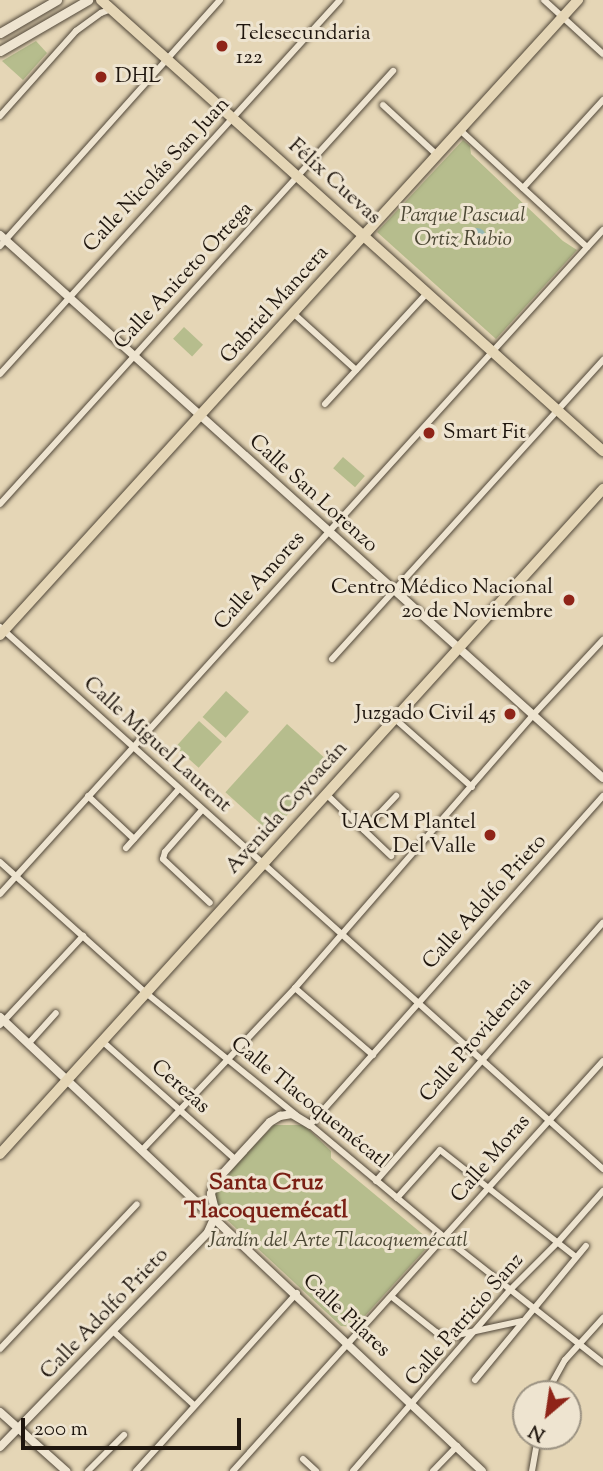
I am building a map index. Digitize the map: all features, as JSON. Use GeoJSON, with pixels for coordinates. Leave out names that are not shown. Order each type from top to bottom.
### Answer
{"type":"FeatureCollection","features":[{"type":"Feature","properties":{"kind":"main road"},"geometry":{"type":"LineString","coordinates":[[0,33],[57,0]]}},
{"type":"Feature","properties":{"kind":"main road"},"geometry":{"type":"LineString","coordinates":[[0,51],[88,0]]}},
{"type":"Feature","properties":{"kind":"main road","name":"Félix Cuevas"},"geometry":{"type":"LineString","coordinates":[[101,0],[603,451]]}},
{"type":"Feature","properties":{"kind":"main road","name":"Gabriel Mancera"},"geometry":{"type":"LineString","coordinates":[[1,631],[578,0]]}},
{"type":"Feature","properties":{"kind":"main road","name":"Avenida Coyoacán"},"geometry":{"type":"LineString","coordinates":[[0,1154],[603,489]]}},
{"type":"Feature","properties":{"kind":"street"},"geometry":{"type":"LineString","coordinates":[[2,240],[220,0]]}},
{"type":"Feature","properties":{"kind":"street","name":"Calle Nicolás San Juan"},"geometry":{"type":"LineString","coordinates":[[0,374],[340,0]]}},
{"type":"Feature","properties":{"kind":"street"},"geometry":{"type":"LineString","coordinates":[[544,0],[603,54]]}},
{"type":"Feature","properties":{"kind":"street"},"geometry":{"type":"LineString","coordinates":[[0,116],[76,31],[101,12],[111,9]]}},
{"type":"Feature","properties":{"kind":"street","name":"Calle Aniceto Ortega"},"geometry":{"type":"LineString","coordinates":[[0,504],[393,71]]}},
{"type":"Feature","properties":{"kind":"street"},"geometry":{"type":"LineString","coordinates":[[523,188],[603,100]]}},
{"type":"Feature","properties":{"kind":"street"},"geometry":{"type":"LineString","coordinates":[[383,105],[437,155]]}},
{"type":"Feature","properties":{"kind":"street"},"geometry":{"type":"LineString","coordinates":[[460,130],[587,247]]}},
{"type":"Feature","properties":{"kind":"street","name":"Calle Amores"},"geometry":{"type":"LineString","coordinates":[[0,894],[603,230]]}},
{"type":"Feature","properties":{"kind":"street","name":"Calle San Lorenzo"},"geometry":{"type":"LineString","coordinates":[[2,240],[603,778]]}},
{"type":"Feature","properties":{"kind":"street"},"geometry":{"type":"LineString","coordinates":[[325,404],[428,292]]}},
{"type":"Feature","properties":{"kind":"street"},"geometry":{"type":"LineString","coordinates":[[293,313],[356,370]]}},
{"type":"Feature","properties":{"kind":"street"},"geometry":{"type":"LineString","coordinates":[[331,659],[603,359]]}},
{"type":"Feature","properties":{"kind":"street","name":"Calle Miguel Laurent"},"geometry":{"type":"LineString","coordinates":[[1,631],[603,1169]]}},
{"type":"Feature","properties":{"kind":"street"},"geometry":{"type":"LineString","coordinates":[[143,1149],[342,936],[533,715],[603,640]]}},
{"type":"Feature","properties":{"kind":"street"},"geometry":{"type":"LineString","coordinates":[[394,718],[472,788]]}},
{"type":"Feature","properties":{"kind":"street"},"geometry":{"type":"LineString","coordinates":[[126,848],[179,789]]}},
{"type":"Feature","properties":{"kind":"street"},"geometry":{"type":"LineString","coordinates":[[326,794],[391,856]]}},
{"type":"Feature","properties":{"kind":"street"},"geometry":{"type":"LineString","coordinates":[[88,796],[134,839]]}},
{"type":"Feature","properties":{"kind":"street"},"geometry":{"type":"LineString","coordinates":[[364,830],[396,796]]}},
{"type":"Feature","properties":{"kind":"street","name":"Calle Adolfo Prieto"},"geometry":{"type":"LineString","coordinates":[[310,1125],[603,796]]}},
{"type":"Feature","properties":{"kind":"street"},"geometry":{"type":"LineString","coordinates":[[202,810],[165,852],[163,859],[209,903]]}},
{"type":"Feature","properties":{"kind":"street","name":"Calle Tlacoquemécatl"},"geometry":{"type":"LineString","coordinates":[[0,862],[146,993],[310,1125],[444,1238],[603,1363]]}},
{"type":"Feature","properties":{"kind":"street","name":"Calle Providencia"},"geometry":{"type":"LineString","coordinates":[[376,1181],[603,923]]}},
{"type":"Feature","properties":{"kind":"street"},"geometry":{"type":"LineString","coordinates":[[1,1021],[83,936]]}},
{"type":"Feature","properties":{"kind":"street"},"geometry":{"type":"LineString","coordinates":[[295,988],[373,1055]]}},
{"type":"Feature","properties":{"kind":"street"},"geometry":{"type":"LineString","coordinates":[[29,1043],[56,1013]]}},
{"type":"Feature","properties":{"kind":"street","name":"Calle Pilares"},"geometry":{"type":"LineString","coordinates":[[1,1021],[29,1043],[297,1293],[482,1471]]}},
{"type":"Feature","properties":{"kind":"street","name":"Cerezas"},"geometry":{"type":"LineString","coordinates":[[102,1041],[235,1159]]}},
{"type":"Feature","properties":{"kind":"street","name":"Calle Moras"},"geometry":{"type":"LineString","coordinates":[[233,1471],[603,1061]]}},
{"type":"Feature","properties":{"kind":"street"},"geometry":{"type":"LineString","coordinates":[[215,1219],[212,1188],[235,1159],[280,1116],[283,1105]]}},
{"type":"Feature","properties":{"kind":"street"},"geometry":{"type":"LineString","coordinates":[[280,1116],[297,1115]]}},
{"type":"Feature","properties":{"kind":"street"},"geometry":{"type":"LineString","coordinates":[[397,1198],[440,1150],[576,1257]]}},
{"type":"Feature","properties":{"kind":"street","name":"Calle Patricio Sanz"},"geometry":{"type":"LineString","coordinates":[[353,1471],[414,1405],[510,1290],[558,1242],[603,1191]]}},
{"type":"Feature","properties":{"kind":"street"},"geometry":{"type":"LineString","coordinates":[[0,1349],[137,1204]]}},
{"type":"Feature","properties":{"kind":"street","name":"Calle Adolfo Prieto"},"geometry":{"type":"LineString","coordinates":[[0,1447],[114,1332],[208,1232],[215,1219]]}},
{"type":"Feature","properties":{"kind":"street"},"geometry":{"type":"LineString","coordinates":[[475,1380],[586,1246]]}},
{"type":"Feature","properties":{"kind":"street"},"geometry":{"type":"LineString","coordinates":[[135,1471],[297,1293]]}},
{"type":"Feature","properties":{"kind":"street"},"geometry":{"type":"LineString","coordinates":[[392,1297],[442,1335],[453,1338],[522,1321]]}},
{"type":"Feature","properties":{"kind":"street"},"geometry":{"type":"LineString","coordinates":[[553,1380],[556,1372],[603,1318]]}},
{"type":"Feature","properties":{"kind":"street"},"geometry":{"type":"LineString","coordinates":[[114,1332],[194,1405]]}},
{"type":"Feature","properties":{"kind":"street"},"geometry":{"type":"LineString","coordinates":[[0,1412],[66,1471]]}},
{"type":"Feature","properties":{"kind":"street"},"geometry":{"type":"LineString","coordinates":[[88,1471],[124,1435]]}},
{"type":"Feature","properties":{"kind":"street"},"geometry":{"type":"LineString","coordinates":[[433,1471],[457,1446]]}},
{"type":"Feature","properties":{"kind":"street"},"geometry":{"type":"LineString","coordinates":[[532,1471],[536,1450]]}},
{"type":"Feature","properties":{"kind":"street"},"geometry":{"type":"LineString","coordinates":[[303,1460],[316,1471]]}},
{"type":"Feature","properties":{"kind":"green space"},"geometry":{"type":"Polygon","coordinates":[[[36,41],[47,53],[23,80],[2,61],[36,41]]]}},
{"type":"Feature","properties":{"kind":"green space","name":"Parque Pascual Ortiz Rubio"},"geometry":{"type":"Polygon","coordinates":[[[463,140],[470,146],[471,154],[563,241],[577,250],[496,339],[377,232],[463,140]]]}},
{"type":"Feature","properties":{"kind":"green space"},"geometry":{"type":"Polygon","coordinates":[[[184,327],[203,345],[192,356],[173,339],[184,327]]]}},
{"type":"Feature","properties":{"kind":"green space"},"geometry":{"type":"Polygon","coordinates":[[[343,457],[365,476],[355,487],[333,468],[343,457]]]}},
{"type":"Feature","properties":{"kind":"green space"},"geometry":{"type":"Polygon","coordinates":[[[226,691],[249,712],[226,738],[203,717],[226,691]]]}},
{"type":"Feature","properties":{"kind":"green space"},"geometry":{"type":"Polygon","coordinates":[[[199,721],[222,742],[199,768],[176,747],[199,721]]]}},
{"type":"Feature","properties":{"kind":"green space"},"geometry":{"type":"Polygon","coordinates":[[[287,724],[332,765],[271,833],[225,792],[287,724]]]}},
{"type":"Feature","properties":{"kind":"green space","name":"Jardín del Arte Tlacoquemécatl"},"geometry":{"type":"Polygon","coordinates":[[[274,1125],[304,1125],[331,1151],[331,1158],[432,1242],[355,1327],[341,1326],[224,1217],[212,1197],[235,1166],[274,1125]]]}},
{"type":"Feature","properties":{"kind":"water"},"geometry":{"type":"Polygon","coordinates":[[[473,228],[481,228],[486,237],[484,244],[473,246],[468,241],[468,233],[473,228]]]}},
{"type":"Feature","properties":{"kind":"place","name":"Telesecundaria 122"},"geometry":{"type":"Point","coordinates":[222,46]}},
{"type":"Feature","properties":{"kind":"place","name":"DHL"},"geometry":{"type":"Point","coordinates":[101,77]}},
{"type":"Feature","properties":{"kind":"place","name":"Smart Fit"},"geometry":{"type":"Point","coordinates":[429,433]}},
{"type":"Feature","properties":{"kind":"place","name":"Centro Médico Nacional 20 de Noviembre"},"geometry":{"type":"Point","coordinates":[569,600]}},
{"type":"Feature","properties":{"kind":"place","name":"Juzgado Civil 45"},"geometry":{"type":"Point","coordinates":[510,714]}},
{"type":"Feature","properties":{"kind":"place","name":"UACM Plantel Del Valle"},"geometry":{"type":"Point","coordinates":[490,835]}},
{"type":"Feature","properties":{"kind":"district","name":"Santa Cruz Tlacoquemécatl"},"geometry":{"type":"Point","coordinates":[266,1198]}}]}
